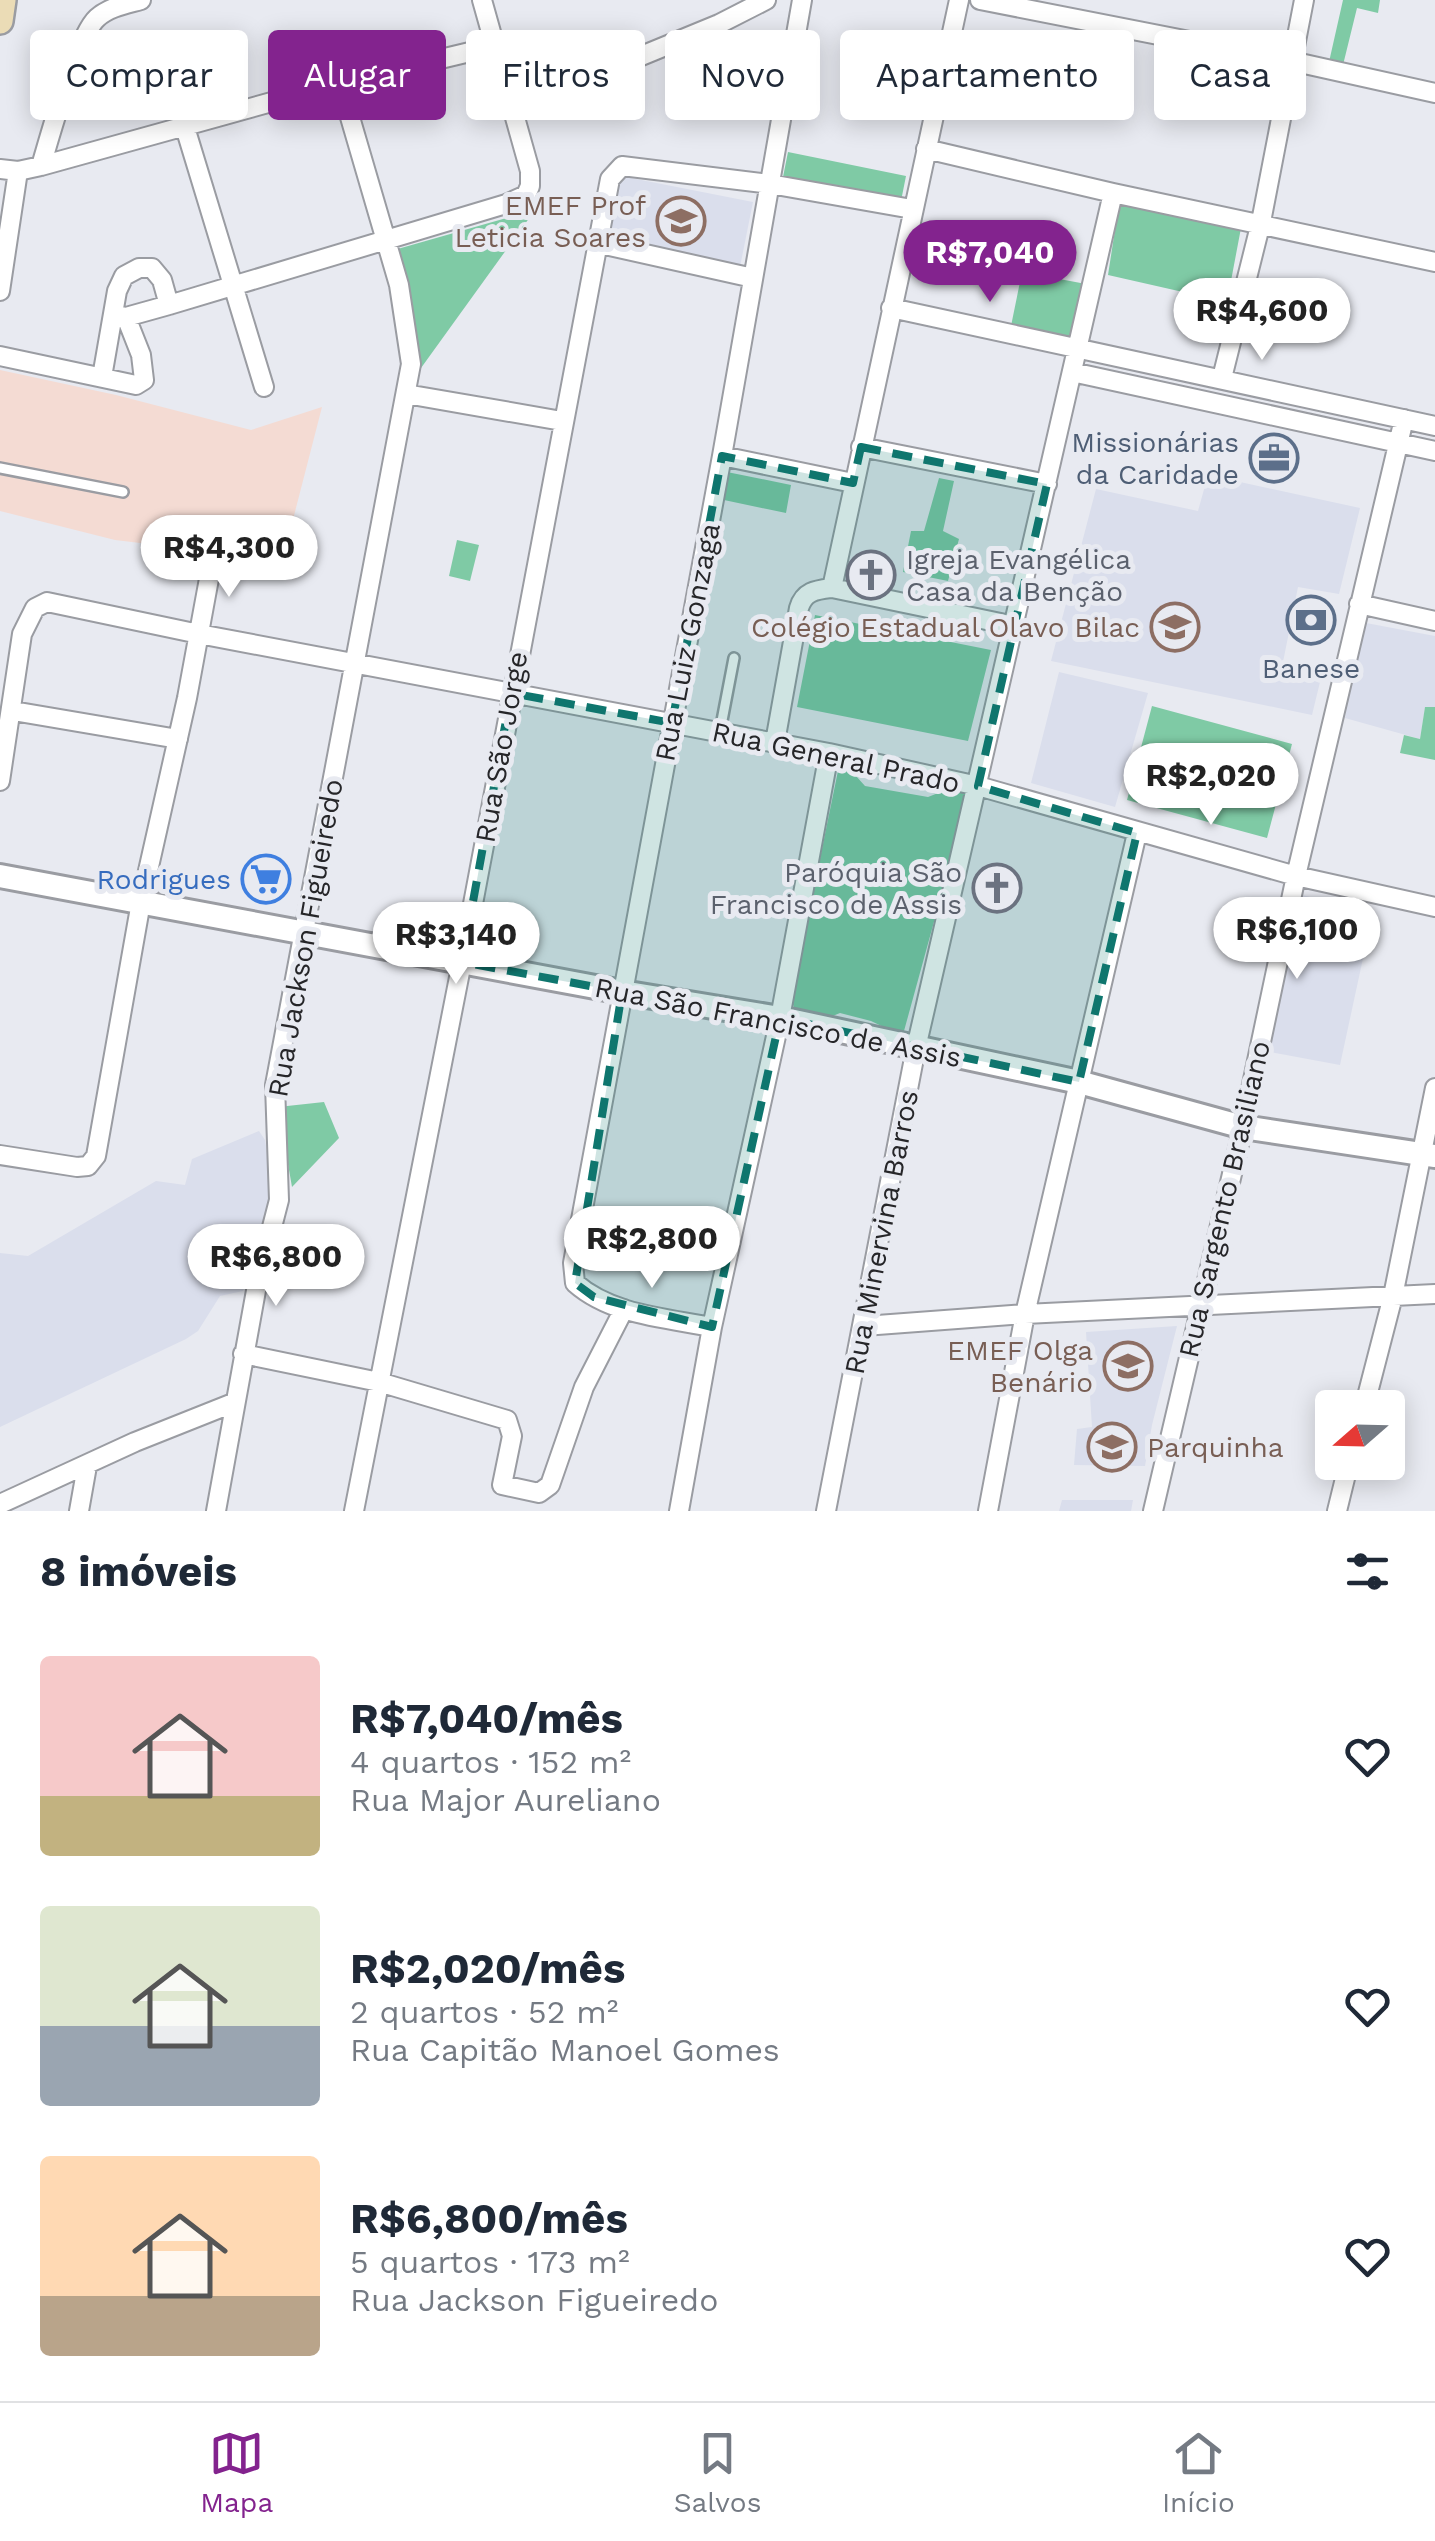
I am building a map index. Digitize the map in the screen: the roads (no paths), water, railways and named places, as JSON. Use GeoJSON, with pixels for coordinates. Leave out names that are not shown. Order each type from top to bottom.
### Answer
{"type":"FeatureCollection","features":[{"type":"Feature","properties":{"kind":"main road"},"geometry":{"type":"LineString","coordinates":[[0,20],[3,0]]}},
{"type":"Feature","properties":{"kind":"street"},"geometry":{"type":"LineString","coordinates":[[41,166],[66,84],[91,25],[105,12],[141,0]]}},
{"type":"Feature","properties":{"kind":"street"},"geometry":{"type":"LineString","coordinates":[[482,0],[490,30]]}},
{"type":"Feature","properties":{"kind":"street"},"geometry":{"type":"LineString","coordinates":[[645,55],[766,0]]}},
{"type":"Feature","properties":{"kind":"street","name":"Rua Luiz Gonzaga"},"geometry":{"type":"LineString","coordinates":[[624,1309],[594,1296],[575,1282],[572,1263],[802,0]]}},
{"type":"Feature","properties":{"kind":"street"},"geometry":{"type":"LineString","coordinates":[[832,588],[959,0]]}},
{"type":"Feature","properties":{"kind":"street"},"geometry":{"type":"LineString","coordinates":[[980,0],[1154,34]]}},
{"type":"Feature","properties":{"kind":"street"},"geometry":{"type":"LineString","coordinates":[[1298,30],[1304,0]]}},
{"type":"Feature","properties":{"kind":"street"},"geometry":{"type":"LineString","coordinates":[[1306,63],[1435,93]]}},
{"type":"Feature","properties":{"kind":"street"},"geometry":{"type":"LineString","coordinates":[[0,291],[9,170],[41,166],[268,101]]}},
{"type":"Feature","properties":{"kind":"street","name":"Rua Jackson Figueiredo"},"geometry":{"type":"LineString","coordinates":[[216,1511],[233,1403],[279,1200],[275,1084],[411,364],[406,320],[387,240],[351,120]]}},
{"type":"Feature","properties":{"kind":"street"},"geometry":{"type":"LineString","coordinates":[[119,316],[234,286],[526,195],[530,171],[516,120]]}},
{"type":"Feature","properties":{"kind":"street"},"geometry":{"type":"LineString","coordinates":[[1222,378],[1261,222],[1280,120]]}},
{"type":"Feature","properties":{"kind":"street"},"geometry":{"type":"LineString","coordinates":[[184,124],[264,388]]}},
{"type":"Feature","properties":{"kind":"street"},"geometry":{"type":"LineString","coordinates":[[926,149],[1435,262]]}},
{"type":"Feature","properties":{"kind":"street","name":"Rua São Jorge"},"geometry":{"type":"LineString","coordinates":[[354,1511],[610,179],[622,166],[770,184]]}},
{"type":"Feature","properties":{"kind":"street"},"geometry":{"type":"LineString","coordinates":[[770,184],[912,209]]}},
{"type":"Feature","properties":{"kind":"street","name":"Rua Minervina Barros"},"geometry":{"type":"LineString","coordinates":[[826,1511],[916,1048],[1114,193]]}},
{"type":"Feature","properties":{"kind":"street"},"geometry":{"type":"LineString","coordinates":[[596,243],[753,278]]}},
{"type":"Feature","properties":{"kind":"street"},"geometry":{"type":"LineString","coordinates":[[102,376],[119,316],[119,282],[124,276],[139,268],[152,268],[169,305]]}},
{"type":"Feature","properties":{"kind":"street"},"geometry":{"type":"LineString","coordinates":[[892,308],[1435,426]]}},
{"type":"Feature","properties":{"kind":"street"},"geometry":{"type":"LineString","coordinates":[[0,356],[102,376],[132,386],[144,380],[140,355],[119,316]]}},
{"type":"Feature","properties":{"kind":"street"},"geometry":{"type":"LineString","coordinates":[[1072,372],[1435,451]]}},
{"type":"Feature","properties":{"kind":"street"},"geometry":{"type":"LineString","coordinates":[[406,394],[562,421]]}},
{"type":"Feature","properties":{"kind":"street","name":"Rua Sargento Brasiliano"},"geometry":{"type":"LineString","coordinates":[[1153,1511],[1404,419]]}},
{"type":"Feature","properties":{"kind":"street"},"geometry":{"type":"LineString","coordinates":[[861,447],[1047,484]]}},
{"type":"Feature","properties":{"kind":"street"},"geometry":{"type":"LineString","coordinates":[[722,456],[853,483]]}},
{"type":"Feature","properties":{"kind":"street"},"geometry":{"type":"LineString","coordinates":[[0,1155],[73,1167],[88,1166],[94,1160],[141,902],[178,739],[212,557]]}},
{"type":"Feature","properties":{"kind":"street"},"geometry":{"type":"LineString","coordinates":[[776,742],[801,601],[814,590],[832,588],[1015,626]]}},
{"type":"Feature","properties":{"kind":"street","name":"Rua General Prado"},"geometry":{"type":"LineString","coordinates":[[13,711],[22,634],[35,608],[46,602],[829,752],[978,786],[1296,876],[1435,907]]}},
{"type":"Feature","properties":{"kind":"street"},"geometry":{"type":"LineString","coordinates":[[1359,604],[1435,621]]}},
{"type":"Feature","properties":{"kind":"street"},"geometry":{"type":"LineString","coordinates":[[0,781],[13,711],[178,739]]}},
{"type":"Feature","properties":{"kind":"street"},"geometry":{"type":"LineString","coordinates":[[679,1511],[712,1327],[780,1018],[829,752]]}},
{"type":"Feature","properties":{"kind":"street"},"geometry":{"type":"LineString","coordinates":[[988,1511],[1025,1314],[1137,833]]}},
{"type":"Feature","properties":{"kind":"street","name":"Rua São Francisco de Assis"},"geometry":{"type":"LineString","coordinates":[[0,876],[780,1018],[1079,1082],[1243,1127],[1428,1154]]}},
{"type":"Feature","properties":{"kind":"street"},"geometry":{"type":"LineString","coordinates":[[1369,1390],[1428,1154],[1435,1088]]}},
{"type":"Feature","properties":{"kind":"street"},"geometry":{"type":"LineString","coordinates":[[864,1326],[1435,1294]]}},
{"type":"Feature","properties":{"kind":"street"},"geometry":{"type":"LineString","coordinates":[[243,1354],[379,1382],[506,1420],[512,1436],[502,1485],[530,1492],[546,1490],[584,1387],[624,1309],[712,1327]]}},
{"type":"Feature","properties":{"kind":"street"},"geometry":{"type":"LineString","coordinates":[[0,1504],[135,1442],[233,1403]]}},
{"type":"Feature","properties":{"kind":"street"},"geometry":{"type":"LineString","coordinates":[[79,1511],[87,1466]]}},
{"type":"Feature","properties":{"kind":"street"},"geometry":{"type":"LineString","coordinates":[[1336,1511],[1344,1480]]}},
{"type":"Feature","properties":{"kind":"lane"},"geometry":{"type":"LineString","coordinates":[[0,468],[123,492]]}},
{"type":"Feature","properties":{"kind":"lane"},"geometry":{"type":"LineString","coordinates":[[720,732],[734,658]]}},
{"type":"Feature","properties":{"kind":"place","name":"EMEF Prof Leticia Soares"},"geometry":{"type":"Point","coordinates":[681,221]}},
{"type":"Feature","properties":{"kind":"place","name":"Missionárias da Caridade"},"geometry":{"type":"Point","coordinates":[1274,458]}},
{"type":"Feature","properties":{"kind":"place","name":"Igreja Evangélica Casa da Benção"},"geometry":{"type":"Point","coordinates":[871,575]}},
{"type":"Feature","properties":{"kind":"place","name":"Banese"},"geometry":{"type":"Point","coordinates":[1311,620]}},
{"type":"Feature","properties":{"kind":"place","name":"Colégio Estadual Olavo Bilac"},"geometry":{"type":"Point","coordinates":[1175,627]}},
{"type":"Feature","properties":{"kind":"place","name":"Rodrigues"},"geometry":{"type":"Point","coordinates":[266,879]}},
{"type":"Feature","properties":{"kind":"place","name":"Paróquia São Francisco de Assis"},"geometry":{"type":"Point","coordinates":[997,888]}},
{"type":"Feature","properties":{"kind":"place","name":"EMEF Olga Benário"},"geometry":{"type":"Point","coordinates":[1128,1366]}},
{"type":"Feature","properties":{"kind":"place","name":"Parquinha"},"geometry":{"type":"Point","coordinates":[1112,1447]}}]}
